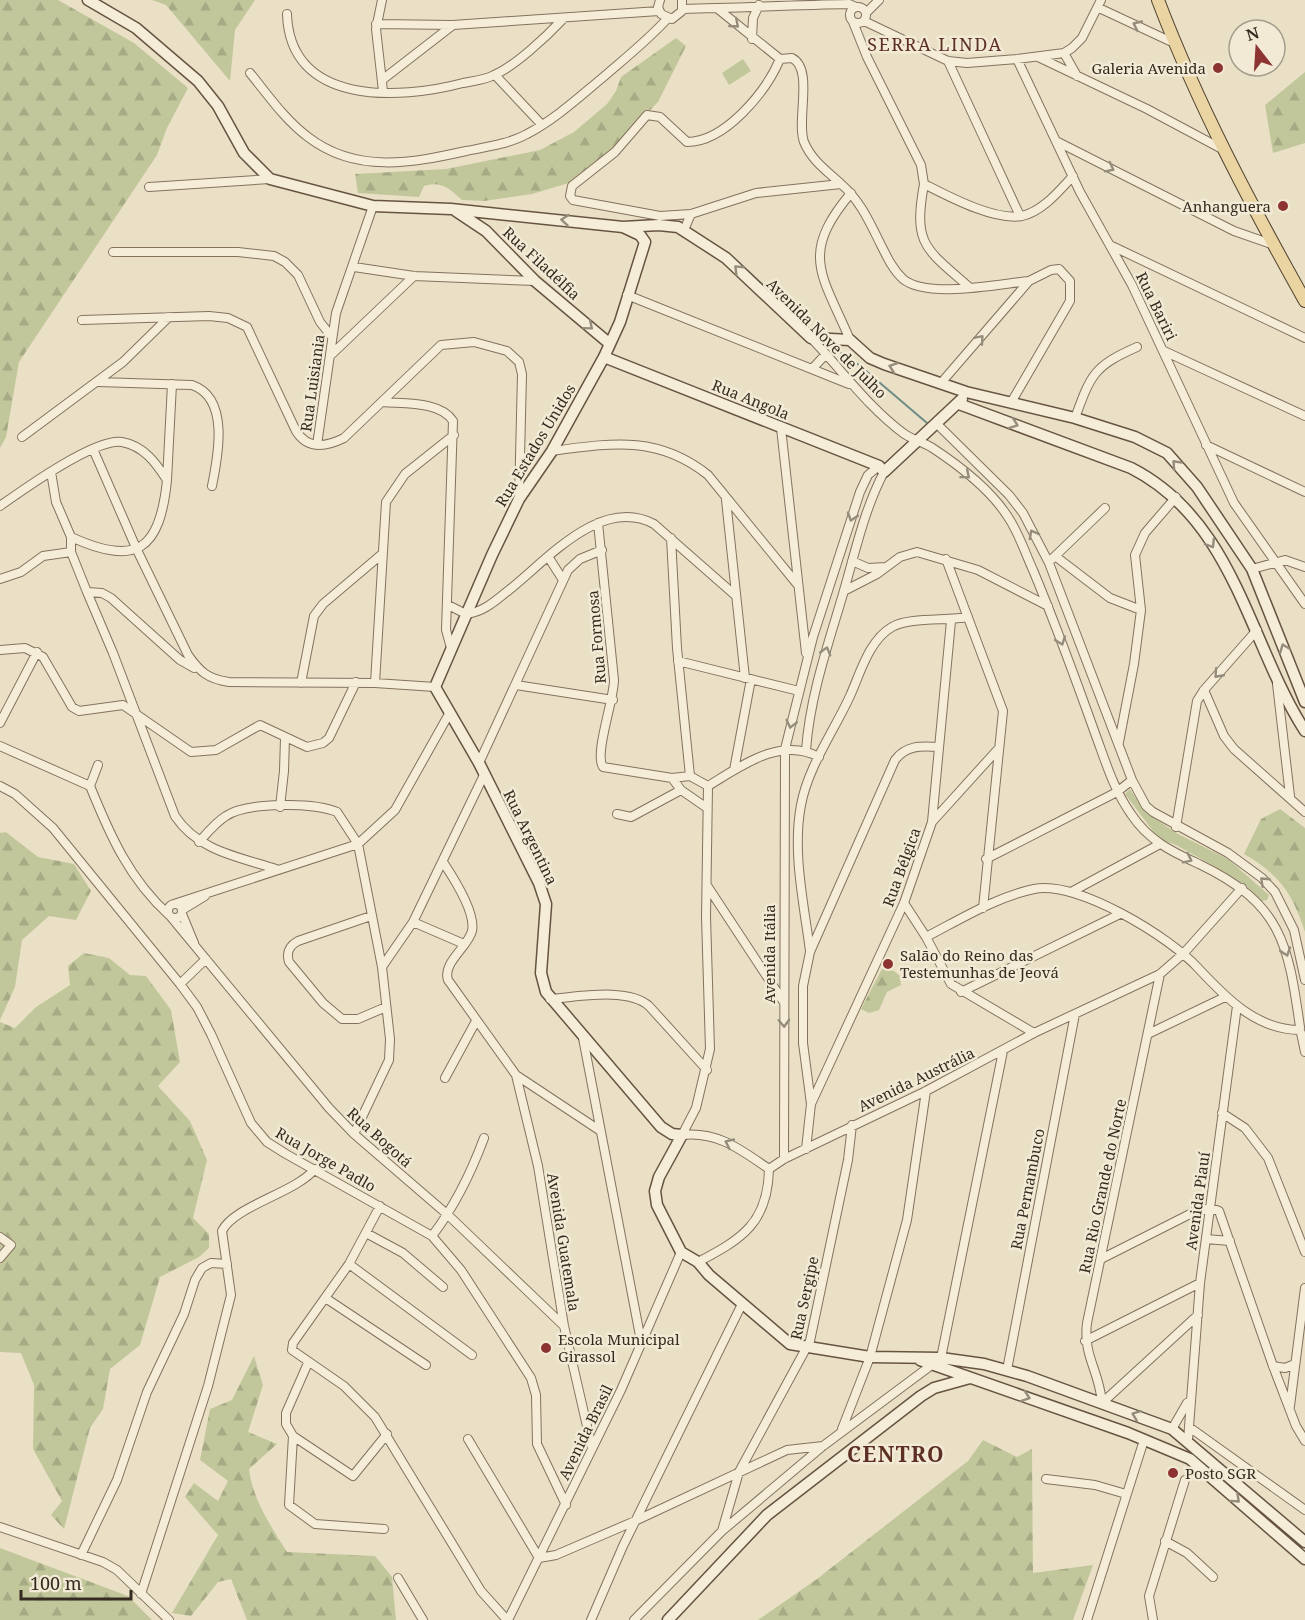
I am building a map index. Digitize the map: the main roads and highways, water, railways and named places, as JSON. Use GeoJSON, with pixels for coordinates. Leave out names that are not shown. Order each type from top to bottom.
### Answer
{"type":"FeatureCollection","features":[{"type":"Feature","properties":{"kind":"main road","name":"Avenida Nove de Julho"},"geometry":{"type":"LineString","coordinates":[[88,0],[136,28],[198,81],[218,106],[244,153],[270,179],[373,206],[451,209],[624,227],[659,220],[684,230],[726,258],[811,338],[850,340],[870,358],[966,392]]}},
{"type":"Feature","properties":{"kind":"main road"},"geometry":{"type":"LineString","coordinates":[[1158,0],[1174,43],[1216,134],[1305,301]]}},
{"type":"Feature","properties":{"kind":"main road","name":"Rua Filadélfia"},"geometry":{"type":"LineString","coordinates":[[451,209],[486,231],[535,281],[609,344]]}},
{"type":"Feature","properties":{"kind":"main road"},"geometry":{"type":"LineString","coordinates":[[486,231],[486,223],[496,213]]}},
{"type":"Feature","properties":{"kind":"main road","name":"Rua Estados Unidos"},"geometry":{"type":"LineString","coordinates":[[435,687],[519,499],[552,451],[604,357],[620,322],[645,242],[640,235],[624,227]]}},
{"type":"Feature","properties":{"kind":"main road","name":"Rua Angola"},"geometry":{"type":"LineString","coordinates":[[604,357],[881,469]]}},
{"type":"Feature","properties":{"kind":"main road"},"geometry":{"type":"LineString","coordinates":[[966,392],[1012,401],[1075,418],[1154,445],[1167,453],[1197,487],[1252,569],[1305,702]]}},
{"type":"Feature","properties":{"kind":"main road","name":"Avenida Itália"},"geometry":{"type":"LineString","coordinates":[[881,469],[937,424],[959,404],[966,392]]}},
{"type":"Feature","properties":{"kind":"main road"},"geometry":{"type":"LineString","coordinates":[[959,404],[1131,468],[1155,480],[1178,499],[1196,518],[1238,589],[1257,630],[1277,683],[1305,731]]}},
{"type":"Feature","properties":{"kind":"main road"},"geometry":{"type":"LineString","coordinates":[[1178,499],[1192,498],[1197,487]]}},
{"type":"Feature","properties":{"kind":"main road"},"geometry":{"type":"LineString","coordinates":[[1196,518],[1202,508],[1213,509]]}},
{"type":"Feature","properties":{"kind":"main road","name":"Rua Argentina"},"geometry":{"type":"LineString","coordinates":[[435,687],[479,763],[544,897],[546,918],[541,973],[542,984],[550,999],[661,1127],[672,1134],[682,1135],[659,1177],[655,1191],[660,1212],[681,1252],[698,1262],[742,1304],[790,1344],[870,1357],[920,1360]]}},
{"type":"Feature","properties":{"kind":"main road"},"geometry":{"type":"LineString","coordinates":[[920,1360],[941,1358],[981,1363],[1007,1370],[1102,1402],[1172,1429],[1188,1440],[1305,1542]]}},
{"type":"Feature","properties":{"kind":"main road"},"geometry":{"type":"LineString","coordinates":[[920,1360],[931,1366],[954,1372],[1173,1450],[1199,1465],[1305,1559]]}},
{"type":"Feature","properties":{"kind":"main road"},"geometry":{"type":"LineString","coordinates":[[668,1620],[767,1515],[954,1372],[981,1363]]}},
{"type":"Feature","properties":{"kind":"main road"},"geometry":{"type":"LineString","coordinates":[[974,1379],[981,1363]]}},
{"type":"Feature","properties":{"kind":"main road"},"geometry":{"type":"LineString","coordinates":[[934,1388],[974,1379]]}},
{"type":"Feature","properties":{"kind":"main road"},"geometry":{"type":"LineString","coordinates":[[1128,1433],[1156,1437],[1161,1424]]}},
{"type":"Feature","properties":{"kind":"main road"},"geometry":{"type":"LineString","coordinates":[[1172,1429],[1167,1437],[1173,1450]]}},
{"type":"Feature","properties":{"kind":"main road"},"geometry":{"type":"LineString","coordinates":[[1173,1450],[1186,1447],[1188,1440]]}},
{"type":"Feature","properties":{"kind":"waterway"},"geometry":{"type":"LineString","coordinates":[[838,351],[859,365],[927,423]]}},
{"type":"Feature","properties":{"kind":"place","name":"Galeria Avenida"},"geometry":{"type":"Point","coordinates":[1218,68]}},
{"type":"Feature","properties":{"kind":"place","name":"Anhanguera"},"geometry":{"type":"Point","coordinates":[1283,206]}},
{"type":"Feature","properties":{"kind":"place","name":"Salão do Reino das Testemunhas de Jeová"},"geometry":{"type":"Point","coordinates":[888,964]}},
{"type":"Feature","properties":{"kind":"place","name":"Escola Municipal Girassol"},"geometry":{"type":"Point","coordinates":[546,1348]}},
{"type":"Feature","properties":{"kind":"place","name":"Posto SGR"},"geometry":{"type":"Point","coordinates":[1173,1473]}},
{"type":"Feature","properties":{"kind":"district","name":"SERRA LINDA"},"geometry":{"type":"Point","coordinates":[935,44]}},
{"type":"Feature","properties":{"kind":"district","name":"CENTRO"},"geometry":{"type":"Point","coordinates":[896,1454]}}]}
